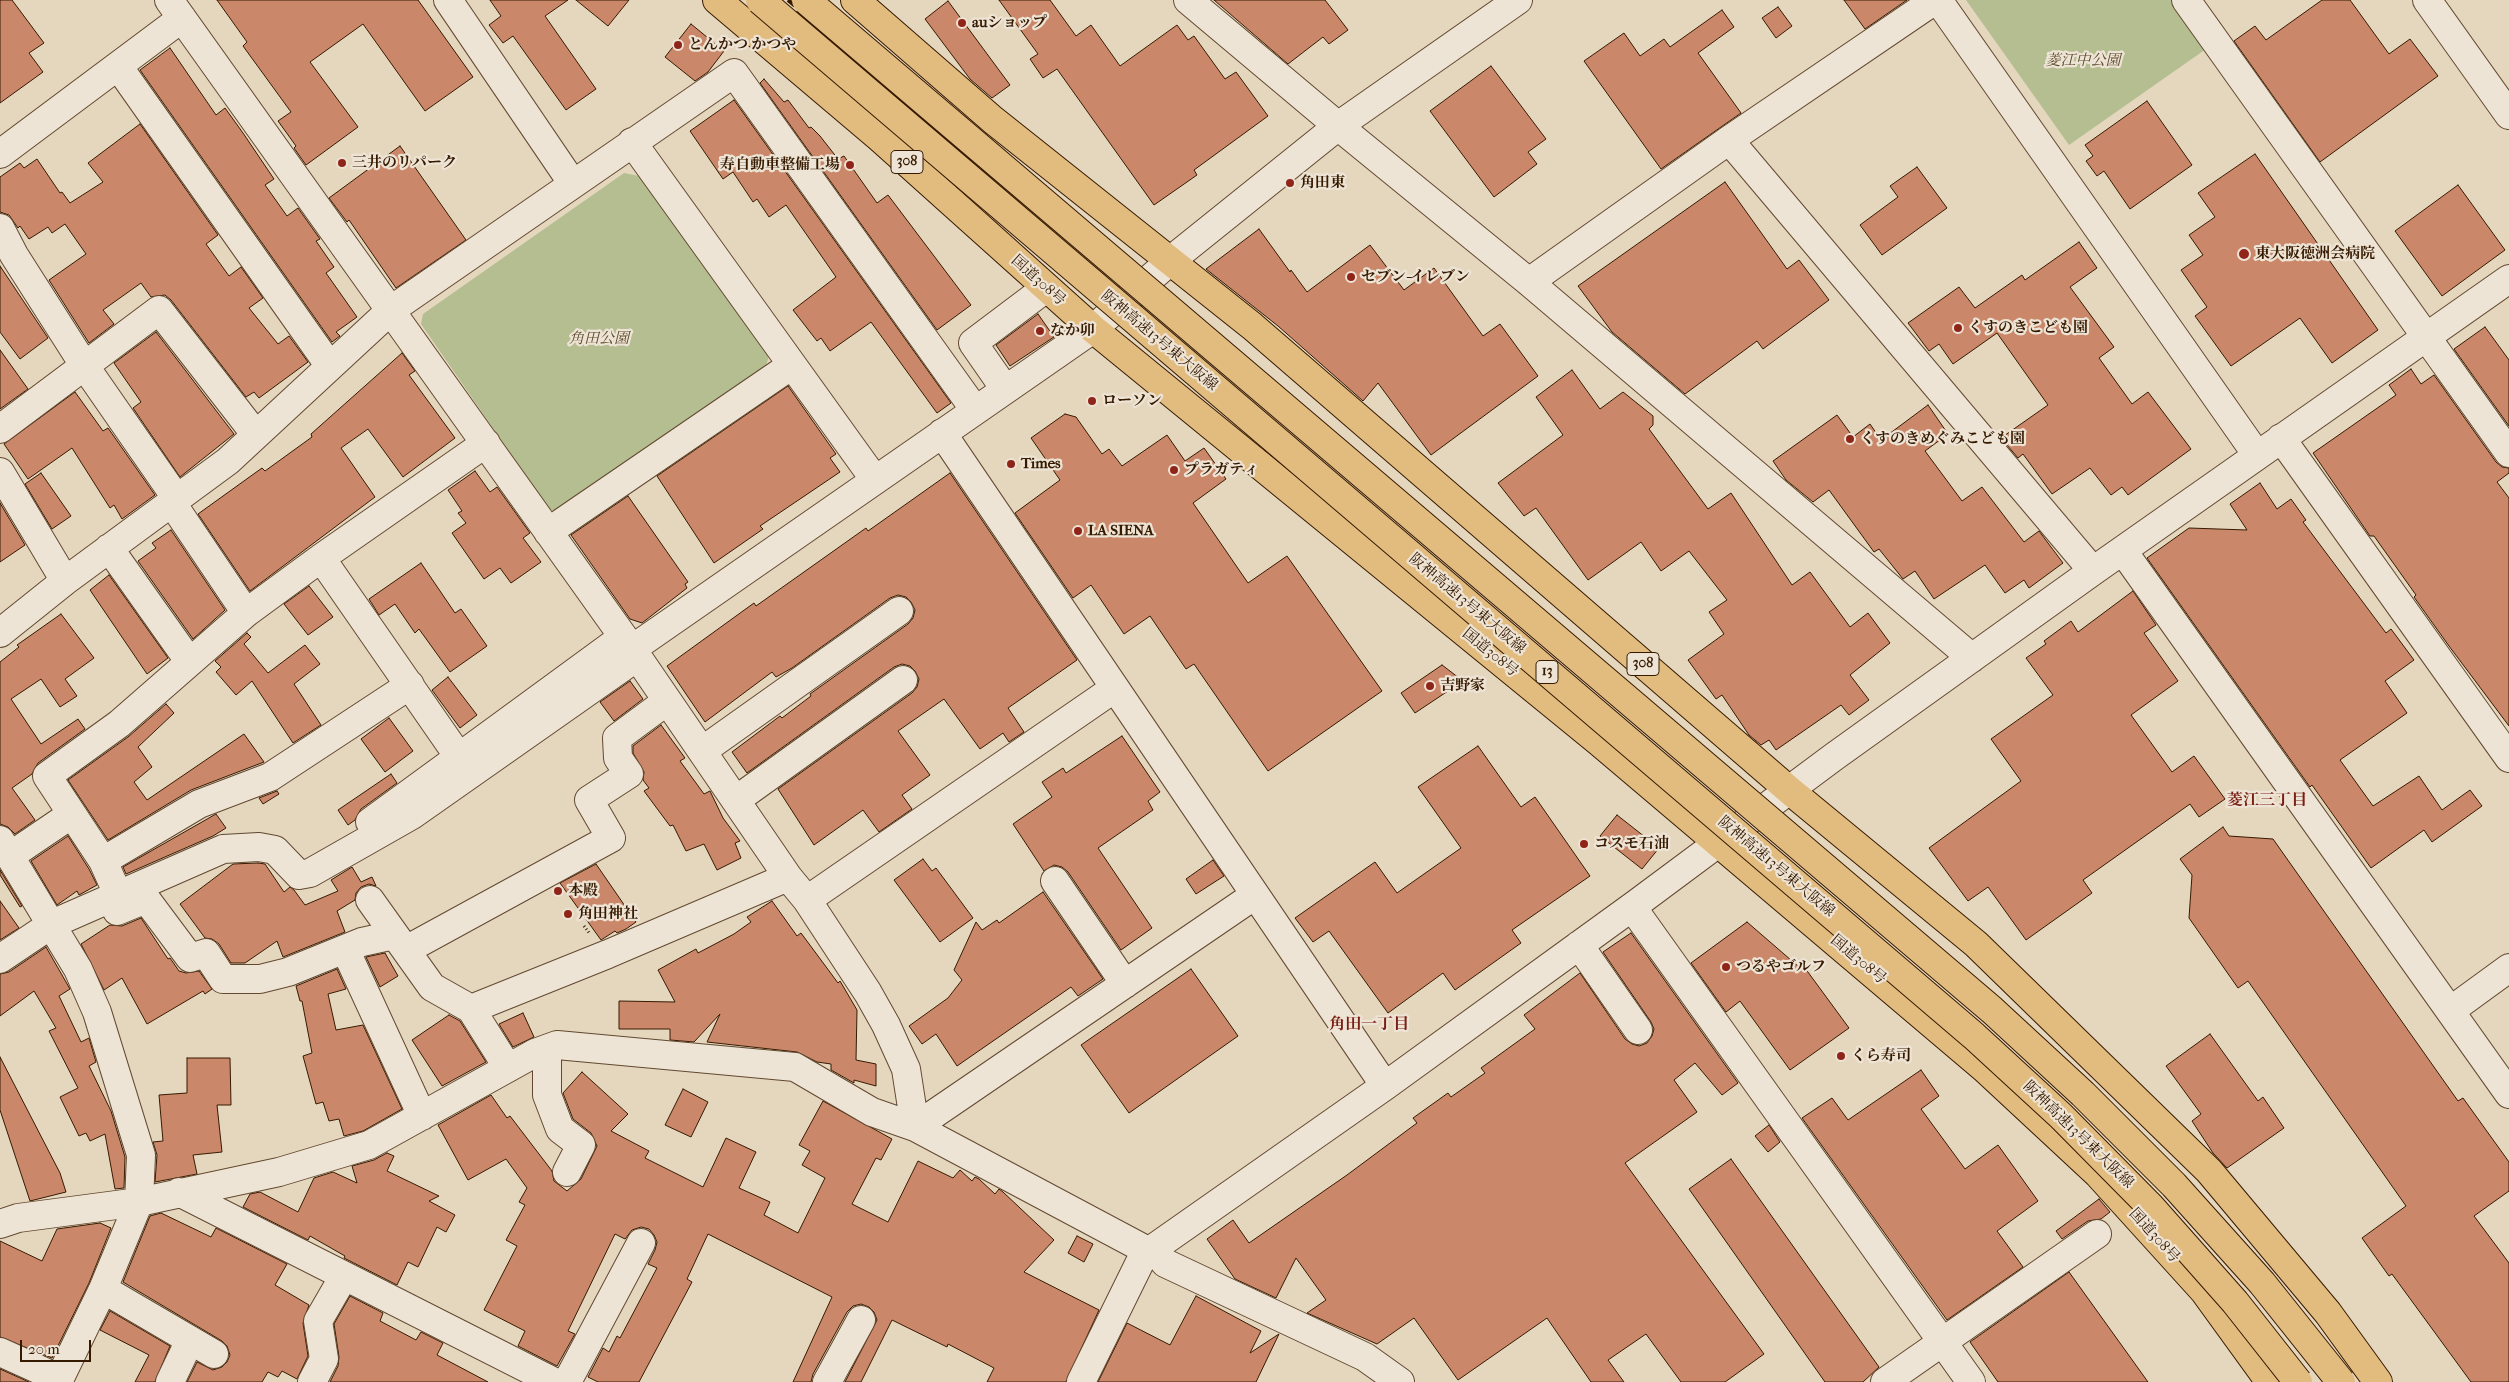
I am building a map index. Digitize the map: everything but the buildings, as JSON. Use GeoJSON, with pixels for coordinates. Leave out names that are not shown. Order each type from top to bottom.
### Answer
{"type":"FeatureCollection","features":[{"type":"Feature","properties":{"kind":"highway","name":"国道308号"},"geometry":{"type":"LineString","coordinates":[[717,0],[880,138],[1093,329],[1720,842],[1984,1068],[2098,1174],[2204,1291],[2270,1382]]}},
{"type":"Feature","properties":{"kind":"highway","name":"阪神高速13号東大阪線"},"geometry":{"type":"LineString","coordinates":[[760,0],[1974,1036],[2061,1116],[2150,1206],[2235,1302],[2298,1382]]}},
{"type":"Feature","properties":{"kind":"highway","name":"阪神高速13号東大阪線"},"geometry":{"type":"LineString","coordinates":[[806,0],[1992,1010],[2083,1094],[2174,1184],[2262,1282],[2341,1382]]}},
{"type":"Feature","properties":{"kind":"highway","name":"308"},"geometry":{"type":"LineString","coordinates":[[855,0],[993,120],[1252,326],[1790,790],[1976,944],[2209,1171],[2328,1313],[2378,1382]]}},
{"type":"Feature","properties":{"kind":"street"},"geometry":{"type":"LineString","coordinates":[[448,0],[573,184]]}},
{"type":"Feature","properties":{"kind":"street"},"geometry":{"type":"LineString","coordinates":[[1188,0],[1338,126],[1529,282],[1972,658]]}},
{"type":"Feature","properties":{"kind":"street"},"geometry":{"type":"LineString","coordinates":[[370,822],[459,757],[631,648],[1093,329],[1170,261],[1338,126],[1518,0]]}},
{"type":"Feature","properties":{"kind":"street"},"geometry":{"type":"LineString","coordinates":[[1529,282],[1729,140],[1937,0],[2257,455]]}},
{"type":"Feature","properties":{"kind":"street"},"geometry":{"type":"LineString","coordinates":[[2186,0],[2509,453]]}},
{"type":"Feature","properties":{"kind":"street"},"geometry":{"type":"LineString","coordinates":[[2427,0],[2509,115]]}},
{"type":"Feature","properties":{"kind":"street"},"geometry":{"type":"LineString","coordinates":[[0,154],[118,66],[175,9],[486,443],[668,701],[788,877],[807,900],[868,993],[886,1025],[906,1069],[915,1127]]}},
{"type":"Feature","properties":{"kind":"street"},"geometry":{"type":"LineString","coordinates":[[118,66],[329,365]]}},
{"type":"Feature","properties":{"kind":"street"},"geometry":{"type":"LineString","coordinates":[[0,633],[65,581],[228,461],[329,365],[391,310],[734,73],[975,410]]}},
{"type":"Feature","properties":{"kind":"street"},"geometry":{"type":"LineString","coordinates":[[1729,140],[2093,571]]}},
{"type":"Feature","properties":{"kind":"street"},"geometry":{"type":"LineString","coordinates":[[632,142],[875,480]]}},
{"type":"Feature","properties":{"kind":"street"},"geometry":{"type":"LineString","coordinates":[[0,228],[7,259],[84,365],[246,613]]}},
{"type":"Feature","properties":{"kind":"street"},"geometry":{"type":"LineString","coordinates":[[1081,1382],[1150,1249],[1385,1086],[2093,571],[2123,552],[2281,438],[2509,279]]}},
{"type":"Feature","properties":{"kind":"street"},"geometry":{"type":"LineString","coordinates":[[1005,389],[973,343],[1046,288]]}},
{"type":"Feature","properties":{"kind":"street"},"geometry":{"type":"LineString","coordinates":[[0,429],[159,310],[256,435]]}},
{"type":"Feature","properties":{"kind":"street"},"geometry":{"type":"LineString","coordinates":[[548,532],[792,365]]}},
{"type":"Feature","properties":{"kind":"street"},"geometry":{"type":"LineString","coordinates":[[942,433],[1385,1086]]}},
{"type":"Feature","properties":{"kind":"street"},"geometry":{"type":"LineString","coordinates":[[2281,438],[2509,758]]}},
{"type":"Feature","properties":{"kind":"street"},"geometry":{"type":"LineString","coordinates":[[121,901],[103,861],[47,776],[119,724],[246,613],[321,558],[486,443]]}},
{"type":"Feature","properties":{"kind":"street"},"geometry":{"type":"LineString","coordinates":[[0,472],[65,581]]}},
{"type":"Feature","properties":{"kind":"street"},"geometry":{"type":"LineString","coordinates":[[109,548],[189,661]]}},
{"type":"Feature","properties":{"kind":"street"},"geometry":{"type":"LineString","coordinates":[[2123,552],[2509,1094]]}},
{"type":"Feature","properties":{"kind":"street"},"geometry":{"type":"LineString","coordinates":[[321,558],[459,757]]}},
{"type":"Feature","properties":{"kind":"street"},"geometry":{"type":"LineString","coordinates":[[702,751],[899,611]]}},
{"type":"Feature","properties":{"kind":"street"},"geometry":{"type":"LineString","coordinates":[[0,959],[121,901],[223,849],[259,846],[276,850],[299,875],[310,873],[412,815],[631,648]]}},
{"type":"Feature","properties":{"kind":"street"},"geometry":{"type":"LineString","coordinates":[[736,800],[903,680]]}},
{"type":"Feature","properties":{"kind":"street"},"geometry":{"type":"LineString","coordinates":[[103,861],[199,804],[270,777],[410,685]]}},
{"type":"Feature","properties":{"kind":"street"},"geometry":{"type":"LineString","coordinates":[[807,900],[1115,688]]}},
{"type":"Feature","properties":{"kind":"street"},"geometry":{"type":"LineString","coordinates":[[121,901],[146,898],[190,958],[206,953],[223,979],[260,979],[288,972],[362,942],[400,942],[611,838],[589,800],[629,774],[618,758],[617,738],[668,701]]}},
{"type":"Feature","properties":{"kind":"street"},"geometry":{"type":"LineString","coordinates":[[0,1352],[59,1380],[103,1289],[139,1202],[141,1155],[97,1012],[78,969],[5,848],[72,814]]}},
{"type":"Feature","properties":{"kind":"street"},"geometry":{"type":"LineString","coordinates":[[471,1008],[608,954],[788,877]]}},
{"type":"Feature","properties":{"kind":"street"},"geometry":{"type":"LineString","coordinates":[[1055,880],[1125,984]]}},
{"type":"Feature","properties":{"kind":"street"},"geometry":{"type":"LineString","coordinates":[[915,1127],[1255,896]]}},
{"type":"Feature","properties":{"kind":"street"},"geometry":{"type":"LineString","coordinates":[[370,900],[432,987],[471,1008],[508,1068]]}},
{"type":"Feature","properties":{"kind":"street"},"geometry":{"type":"LineString","coordinates":[[1632,907],[1971,1382]]}},
{"type":"Feature","properties":{"kind":"street"},"geometry":{"type":"LineString","coordinates":[[1579,945],[1638,1030]]}},
{"type":"Feature","properties":{"kind":"street"},"geometry":{"type":"LineString","coordinates":[[345,949],[380,1030],[422,1116]]}},
{"type":"Feature","properties":{"kind":"street"},"geometry":{"type":"LineString","coordinates":[[2450,1011],[2509,968]]}},
{"type":"Feature","properties":{"kind":"street"},"geometry":{"type":"LineString","coordinates":[[0,1224],[18,1218],[139,1202],[279,1172],[369,1145],[508,1068],[557,1045],[795,1067],[872,1112],[915,1127],[1150,1249],[1165,1263],[1365,1357],[1400,1382]]}},
{"type":"Feature","properties":{"kind":"street"},"geometry":{"type":"LineString","coordinates":[[547,1049],[547,1095],[560,1129],[581,1145],[567,1172]]}},
{"type":"Feature","properties":{"kind":"street"},"geometry":{"type":"LineString","coordinates":[[179,1192],[554,1382]]}},
{"type":"Feature","properties":{"kind":"street"},"geometry":{"type":"LineString","coordinates":[[1885,1382],[2097,1234]]}},
{"type":"Feature","properties":{"kind":"street"},"geometry":{"type":"LineString","coordinates":[[567,1382],[641,1243]]}},
{"type":"Feature","properties":{"kind":"street"},"geometry":{"type":"LineString","coordinates":[[312,1382],[324,1359],[318,1321],[344,1276]]}},
{"type":"Feature","properties":{"kind":"street"},"geometry":{"type":"LineString","coordinates":[[103,1289],[214,1354]]}},
{"type":"Feature","properties":{"kind":"street"},"geometry":{"type":"LineString","coordinates":[[827,1382],[861,1320]]}},
{"type":"Feature","properties":{"kind":"street"},"geometry":{"type":"LineString","coordinates":[[170,1382],[190,1340]]}},
{"type":"Feature","properties":{"kind":"green space","name":"菱江中公園"},"geometry":{"type":"Polygon","coordinates":[[[1966,0],[2171,0],[2206,49],[2069,145],[1966,0]]]}},
{"type":"Feature","properties":{"kind":"green space","name":"角田公園"},"geometry":{"type":"Polygon","coordinates":[[[624,173],[639,176],[769,356],[765,369],[563,513],[549,509],[421,324],[423,314],[624,173]]]}},
{"type":"Feature","properties":{"kind":"railway"},"geometry":{"type":"LineString","coordinates":[[765,0],[1149,319],[1962,1025],[2072,1123],[2184,1233],[2283,1350],[2307,1382]]}},
{"type":"Feature","properties":{"kind":"railway"},"geometry":{"type":"LineString","coordinates":[[788,0],[1975,1011],[2084,1108],[2198,1221],[2298,1340],[2330,1382]]}},
{"type":"Feature","properties":{"kind":"place","name":"auショップ"},"geometry":{"type":"Point","coordinates":[962,23]}},
{"type":"Feature","properties":{"kind":"place","name":"とんかつ かつや"},"geometry":{"type":"Point","coordinates":[678,45]}},
{"type":"Feature","properties":{"kind":"place","name":"三井のリパーク"},"geometry":{"type":"Point","coordinates":[342,163]}},
{"type":"Feature","properties":{"kind":"place","name":"寿自動車整備工場"},"geometry":{"type":"Point","coordinates":[850,165]}},
{"type":"Feature","properties":{"kind":"place","name":"角田東"},"geometry":{"type":"Point","coordinates":[1290,183]}},
{"type":"Feature","properties":{"kind":"place","name":"東大阪徳洲会病院"},"geometry":{"type":"Point","coordinates":[2244,254]}},
{"type":"Feature","properties":{"kind":"place","name":"セブン-イレブン"},"geometry":{"type":"Point","coordinates":[1351,277]}},
{"type":"Feature","properties":{"kind":"place","name":"くすのきこども園"},"geometry":{"type":"Point","coordinates":[1958,328]}},
{"type":"Feature","properties":{"kind":"place","name":"なか卯"},"geometry":{"type":"Point","coordinates":[1040,331]}},
{"type":"Feature","properties":{"kind":"place","name":"ローソン"},"geometry":{"type":"Point","coordinates":[1092,401]}},
{"type":"Feature","properties":{"kind":"place","name":"くすのきめぐみこども園"},"geometry":{"type":"Point","coordinates":[1850,439]}},
{"type":"Feature","properties":{"kind":"place","name":"Times"},"geometry":{"type":"Point","coordinates":[1011,464]}},
{"type":"Feature","properties":{"kind":"place","name":"プラガティ"},"geometry":{"type":"Point","coordinates":[1174,470]}},
{"type":"Feature","properties":{"kind":"place","name":"LA SIENA"},"geometry":{"type":"Point","coordinates":[1078,531]}},
{"type":"Feature","properties":{"kind":"place","name":"吉野家"},"geometry":{"type":"Point","coordinates":[1430,686]}},
{"type":"Feature","properties":{"kind":"place","name":"コスモ石油"},"geometry":{"type":"Point","coordinates":[1584,844]}},
{"type":"Feature","properties":{"kind":"place","name":"本殿"},"geometry":{"type":"Point","coordinates":[558,891]}},
{"type":"Feature","properties":{"kind":"place","name":"角田神社"},"geometry":{"type":"Point","coordinates":[568,914]}},
{"type":"Feature","properties":{"kind":"place","name":"つるやゴルフ"},"geometry":{"type":"Point","coordinates":[1726,967]}},
{"type":"Feature","properties":{"kind":"place","name":"くら寿司"},"geometry":{"type":"Point","coordinates":[1841,1056]}},
{"type":"Feature","properties":{"kind":"district","name":"菱江三丁目"},"geometry":{"type":"Point","coordinates":[2267,801]}},
{"type":"Feature","properties":{"kind":"district","name":"角田一丁目"},"geometry":{"type":"Point","coordinates":[1369,1025]}}]}
